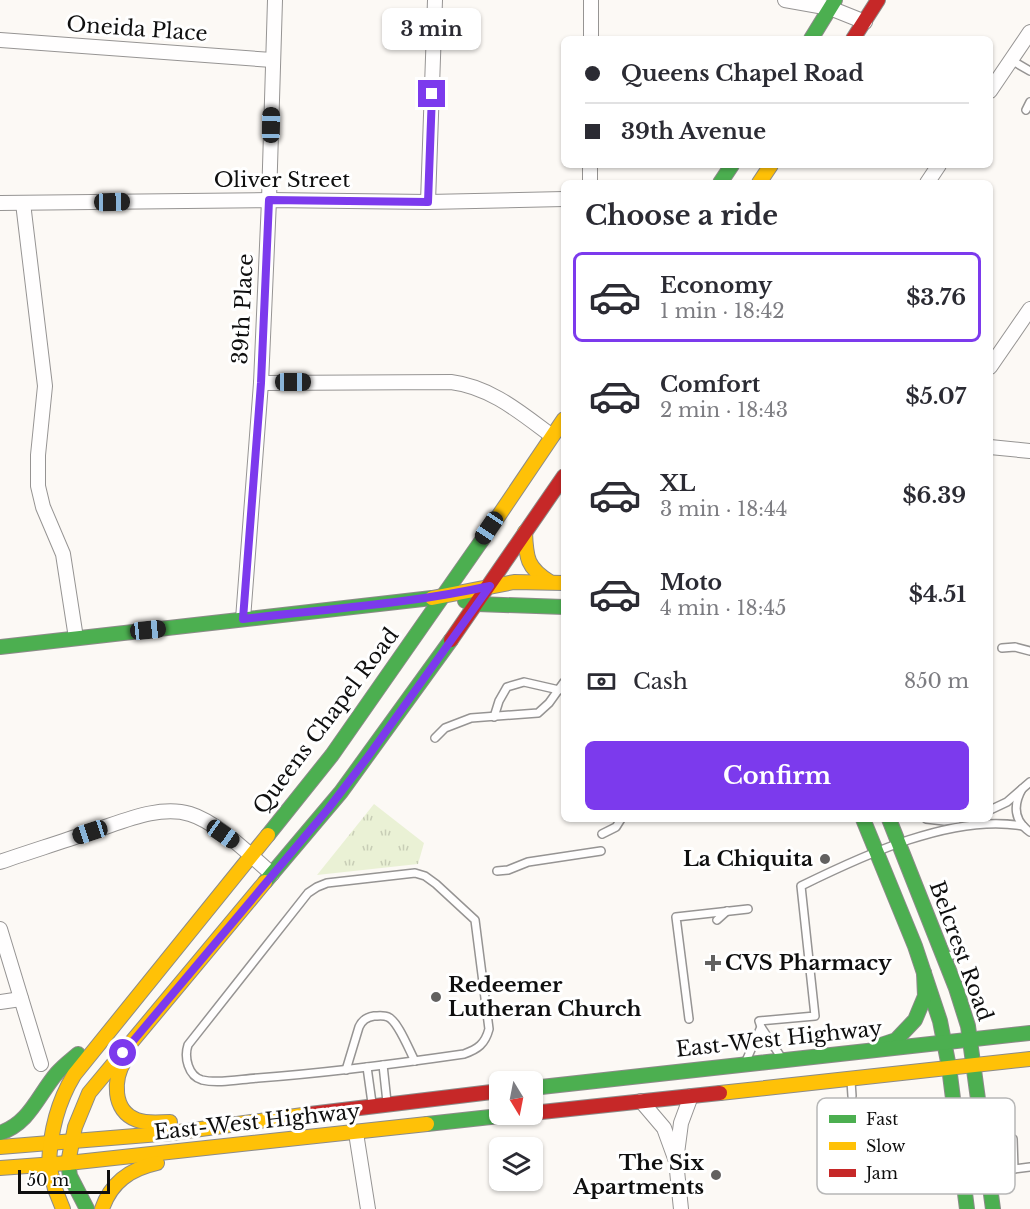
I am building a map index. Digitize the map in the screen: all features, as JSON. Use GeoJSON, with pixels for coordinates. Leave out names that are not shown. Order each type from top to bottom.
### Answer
{"type":"FeatureCollection","features":[{"type":"Feature","properties":{"kind":"main road"},"geometry":{"type":"LineString","coordinates":[[855,36],[878,0]]}},
{"type":"Feature","properties":{"kind":"main road"},"geometry":{"type":"LineString","coordinates":[[813,36],[832,4]]}},
{"type":"Feature","properties":{"kind":"main road","name":"Queens Chapel Road"},"geometry":{"type":"LineString","coordinates":[[63,1209],[49,1165],[49,1143],[58,1106],[64,1092],[88,1055],[332,755],[561,423]]}},
{"type":"Feature","properties":{"kind":"main road"},"geometry":{"type":"LineString","coordinates":[[87,1209],[70,1176],[68,1163],[69,1142],[89,1093],[300,843],[367,758],[490,586],[561,480]]}},
{"type":"Feature","properties":{"kind":"main road"},"geometry":{"type":"LineString","coordinates":[[525,532],[526,553],[530,567],[536,574],[557,582]]}},
{"type":"Feature","properties":{"kind":"main road"},"geometry":{"type":"LineString","coordinates":[[0,647],[443,596],[514,582],[557,582]]}},
{"type":"Feature","properties":{"kind":"main road"},"geometry":{"type":"LineString","coordinates":[[443,596],[477,604],[561,607]]}},
{"type":"Feature","properties":{"kind":"main road","name":"Belcrest Road"},"geometry":{"type":"LineString","coordinates":[[864,822],[924,973],[940,1021],[949,1067],[951,1098]]}},
{"type":"Feature","properties":{"kind":"main road","name":"Belcrest Road"},"geometry":{"type":"LineString","coordinates":[[890,822],[961,1004],[970,1040],[979,1098]]}},
{"type":"Feature","properties":{"kind":"main road"},"geometry":{"type":"LineString","coordinates":[[867,1051],[896,1040],[915,1020],[925,996],[924,973]]}},
{"type":"Feature","properties":{"kind":"main road"},"geometry":{"type":"LineString","coordinates":[[183,981],[122,1064],[115,1079],[118,1099],[132,1118],[144,1122],[169,1122],[271,1111],[314,1113]]}},
{"type":"Feature","properties":{"kind":"main road"},"geometry":{"type":"LineString","coordinates":[[0,1133],[18,1124],[31,1111],[57,1074],[117,1021]]}},
{"type":"Feature","properties":{"kind":"main road","name":"East-West Highway"},"geometry":{"type":"LineString","coordinates":[[543,1087],[1030,1033]]}},
{"type":"Feature","properties":{"kind":"main road"},"geometry":{"type":"LineString","coordinates":[[543,1112],[1030,1059]]}},
{"type":"Feature","properties":{"kind":"main road","name":"East-West Highway"},"geometry":{"type":"LineString","coordinates":[[0,1147],[171,1133],[314,1113],[489,1093]]}},
{"type":"Feature","properties":{"kind":"main road"},"geometry":{"type":"LineString","coordinates":[[356,1133],[369,1123],[414,1117],[465,1099],[489,1094]]}},
{"type":"Feature","properties":{"kind":"main road","name":"East-West Highway"},"geometry":{"type":"LineString","coordinates":[[0,1168],[284,1141],[489,1117]]}},
{"type":"Feature","properties":{"kind":"main road"},"geometry":{"type":"LineString","coordinates":[[102,1209],[106,1196],[114,1184],[127,1172],[146,1165],[284,1141]]}},
{"type":"Feature","properties":{"kind":"main road","name":"Belcrest Road"},"geometry":{"type":"LineString","coordinates":[[963,1194],[967,1209]]}},
{"type":"Feature","properties":{"kind":"main road","name":"Belcrest Road"},"geometry":{"type":"LineString","coordinates":[[991,1194],[993,1209]]}},
{"type":"Feature","properties":{"kind":"street","name":"39th Place"},"geometry":{"type":"LineString","coordinates":[[243,619],[261,383],[275,0]]}},
{"type":"Feature","properties":{"kind":"street"},"geometry":{"type":"LineString","coordinates":[[428,202],[435,0]]}},
{"type":"Feature","properties":{"kind":"street"},"geometry":{"type":"LineString","coordinates":[[591,0],[591,36]]}},
{"type":"Feature","properties":{"kind":"street"},"geometry":{"type":"LineString","coordinates":[[785,0],[832,4],[864,22]]}},
{"type":"Feature","properties":{"kind":"street"},"geometry":{"type":"LineString","coordinates":[[993,87],[1030,32]]}},
{"type":"Feature","properties":{"kind":"street","name":"Oneida Place"},"geometry":{"type":"LineString","coordinates":[[0,40],[272,60]]}},
{"type":"Feature","properties":{"kind":"street","name":"Oliver Street"},"geometry":{"type":"LineString","coordinates":[[0,203],[269,200],[428,202],[561,199]]}},
{"type":"Feature","properties":{"kind":"street"},"geometry":{"type":"LineString","coordinates":[[23,202],[45,386],[38,454],[38,486],[43,507],[63,555],[76,638]]}},
{"type":"Feature","properties":{"kind":"street"},"geometry":{"type":"LineString","coordinates":[[993,363],[1030,309]]}},
{"type":"Feature","properties":{"kind":"street"},"geometry":{"type":"LineString","coordinates":[[261,383],[462,383],[496,397],[552,436]]}},
{"type":"Feature","properties":{"kind":"street"},"geometry":{"type":"LineString","coordinates":[[993,447],[1030,451]]}},
{"type":"Feature","properties":{"kind":"street"},"geometry":{"type":"LineString","coordinates":[[0,862],[128,820],[168,812],[180,812],[198,818],[237,844],[272,874]]}},
{"type":"Feature","properties":{"kind":"street"},"geometry":{"type":"LineString","coordinates":[[0,929],[41,1064]]}},
{"type":"Feature","properties":{"kind":"street"},"geometry":{"type":"LineString","coordinates":[[0,1002],[21,999]]}},
{"type":"Feature","properties":{"kind":"street"},"geometry":{"type":"LineString","coordinates":[[681,1209],[676,1161],[681,1123],[691,1096]]}},
{"type":"Feature","properties":{"kind":"street"},"geometry":{"type":"LineString","coordinates":[[641,1101],[664,1128],[676,1161]]}},
{"type":"Feature","properties":{"kind":"street"},"geometry":{"type":"LineString","coordinates":[[356,1133],[368,1209]]}},
{"type":"Feature","properties":{"kind":"lane"},"geometry":{"type":"LineString","coordinates":[[1011,60],[1030,71]]}},
{"type":"Feature","properties":{"kind":"lane"},"geometry":{"type":"LineString","coordinates":[[1002,648],[1016,647],[1030,651]]}},
{"type":"Feature","properties":{"kind":"lane"},"geometry":{"type":"LineString","coordinates":[[494,717],[507,687],[524,682],[559,690]]}},
{"type":"Feature","properties":{"kind":"lane"},"geometry":{"type":"LineString","coordinates":[[435,738],[445,728],[471,718],[537,713],[549,703],[561,687]]}},
{"type":"Feature","properties":{"kind":"lane"},"geometry":{"type":"LineString","coordinates":[[1030,773],[1016,805],[1016,812],[1023,826],[1030,831]]}},
{"type":"Feature","properties":{"kind":"lane"},"geometry":{"type":"LineString","coordinates":[[993,809],[1007,802],[1026,785]]}},
{"type":"Feature","properties":{"kind":"lane"},"geometry":{"type":"LineString","coordinates":[[602,834],[616,828],[619,822]]}},
{"type":"Feature","properties":{"kind":"lane"},"geometry":{"type":"LineString","coordinates":[[783,1059],[759,1021],[815,1016],[801,886],[877,852],[937,832],[999,824],[1023,826]]}},
{"type":"Feature","properties":{"kind":"lane"},"geometry":{"type":"LineString","coordinates":[[497,872],[528,862],[602,851]]}},
{"type":"Feature","properties":{"kind":"lane"},"geometry":{"type":"LineString","coordinates":[[415,873],[425,876],[436,884],[475,920],[489,1029],[487,1038],[476,1050],[464,1054],[383,1065],[299,1075],[215,1080],[201,1079],[193,1074],[186,1051],[188,1045],[308,893],[327,884],[415,873]]}},
{"type":"Feature","properties":{"kind":"lane"},"geometry":{"type":"LineString","coordinates":[[689,1020],[676,917],[748,909]]}},
{"type":"Feature","properties":{"kind":"lane"},"geometry":{"type":"LineString","coordinates":[[717,920],[727,911]]}},
{"type":"Feature","properties":{"kind":"lane"},"geometry":{"type":"LineString","coordinates":[[699,914],[706,921]]}},
{"type":"Feature","properties":{"kind":"lane"},"geometry":{"type":"LineString","coordinates":[[944,957],[960,954]]}},
{"type":"Feature","properties":{"kind":"lane"},"geometry":{"type":"LineString","coordinates":[[346,1070],[362,1021],[370,1017],[385,1015],[396,1023],[415,1061]]}},
{"type":"Feature","properties":{"kind":"lane"},"geometry":{"type":"LineString","coordinates":[[745,1063],[761,1027]]}},
{"type":"Feature","properties":{"kind":"lane"},"geometry":{"type":"LineString","coordinates":[[383,1065],[387,1105]]}},
{"type":"Feature","properties":{"kind":"lane"},"geometry":{"type":"LineString","coordinates":[[367,1067],[372,1107]]}},
{"type":"Feature","properties":{"kind":"lane"},"geometry":{"type":"LineString","coordinates":[[851,1078],[852,1096]]}},
{"type":"Feature","properties":{"kind":"lane"},"geometry":{"type":"LineString","coordinates":[[1015,1169],[1030,1167]]}},
{"type":"Feature","properties":{"kind":"green space"},"geometry":{"type":"Polygon","coordinates":[[[374,804],[424,843],[418,864],[317,875],[374,804]]]}},
{"type":"Feature","properties":{"kind":"traffic: fast"},"geometry":{"type":"LineString","coordinates":[[813,36],[835,0]]}},
{"type":"Feature","properties":{"kind":"traffic: fast"},"geometry":{"type":"LineString","coordinates":[[722,180],[730,168]]}},
{"type":"Feature","properties":{"kind":"traffic: fast"},"geometry":{"type":"LineString","coordinates":[[268,835],[332,755],[487,533]]}},
{"type":"Feature","properties":{"kind":"traffic: fast"},"geometry":{"type":"LineString","coordinates":[[0,647],[432,598]]}},
{"type":"Feature","properties":{"kind":"traffic: fast"},"geometry":{"type":"LineString","coordinates":[[465,601],[477,604],[561,607]]}},
{"type":"Feature","properties":{"kind":"traffic: fast"},"geometry":{"type":"LineString","coordinates":[[265,882],[341,792],[451,640]]}},
{"type":"Feature","properties":{"kind":"traffic: fast"},"geometry":{"type":"LineString","coordinates":[[864,822],[915,946],[940,1021],[953,1098]]}},
{"type":"Feature","properties":{"kind":"traffic: fast"},"geometry":{"type":"LineString","coordinates":[[890,822],[956,988],[968,1026],[978,1098]]}},
{"type":"Feature","properties":{"kind":"traffic: fast"},"geometry":{"type":"LineString","coordinates":[[878,1046],[896,1040],[915,1020],[925,996],[924,973]]}},
{"type":"Feature","properties":{"kind":"traffic: fast"},"geometry":{"type":"LineString","coordinates":[[543,1087],[1030,1033]]}},
{"type":"Feature","properties":{"kind":"traffic: fast"},"geometry":{"type":"LineString","coordinates":[[0,1133],[19,1122],[33,1108],[50,1081],[78,1054]]}},
{"type":"Feature","properties":{"kind":"traffic: fast"},"geometry":{"type":"LineString","coordinates":[[427,1124],[489,1117]]}},
{"type":"Feature","properties":{"kind":"traffic: fast"},"geometry":{"type":"LineString","coordinates":[[68,1163],[70,1176],[87,1209]]}},
{"type":"Feature","properties":{"kind":"traffic: fast"},"geometry":{"type":"LineString","coordinates":[[965,1194],[967,1209]]}},
{"type":"Feature","properties":{"kind":"traffic: fast"},"geometry":{"type":"LineString","coordinates":[[991,1194],[993,1209]]}},
{"type":"Feature","properties":{"kind":"traffic: slow"},"geometry":{"type":"LineString","coordinates":[[761,180],[769,168]]}},
{"type":"Feature","properties":{"kind":"traffic: slow"},"geometry":{"type":"LineString","coordinates":[[487,533],[561,423]]}},
{"type":"Feature","properties":{"kind":"traffic: slow"},"geometry":{"type":"LineString","coordinates":[[525,532],[529,562],[542,577],[550,582]]}},
{"type":"Feature","properties":{"kind":"traffic: slow"},"geometry":{"type":"LineString","coordinates":[[432,598],[514,582],[561,583]]}},
{"type":"Feature","properties":{"kind":"traffic: slow"},"geometry":{"type":"LineString","coordinates":[[49,1165],[56,1118],[63,1096],[74,1075],[268,835]]}},
{"type":"Feature","properties":{"kind":"traffic: slow"},"geometry":{"type":"LineString","coordinates":[[68,1163],[75,1127],[89,1093],[265,882]]}},
{"type":"Feature","properties":{"kind":"traffic: slow"},"geometry":{"type":"LineString","coordinates":[[720,1093],[1030,1059]]}},
{"type":"Feature","properties":{"kind":"traffic: slow"},"geometry":{"type":"LineString","coordinates":[[125,1060],[117,1085],[117,1094],[123,1110],[137,1120],[170,1122]]}},
{"type":"Feature","properties":{"kind":"traffic: slow"},"geometry":{"type":"LineString","coordinates":[[0,1147],[172,1133],[310,1114]]}},
{"type":"Feature","properties":{"kind":"traffic: slow"},"geometry":{"type":"LineString","coordinates":[[0,1168],[68,1163],[427,1124]]}},
{"type":"Feature","properties":{"kind":"traffic: slow"},"geometry":{"type":"LineString","coordinates":[[102,1209],[111,1191],[123,1178],[138,1169],[157,1163]]}},
{"type":"Feature","properties":{"kind":"traffic: slow"},"geometry":{"type":"LineString","coordinates":[[49,1165],[63,1209]]}},
{"type":"Feature","properties":{"kind":"traffic: jam"},"geometry":{"type":"LineString","coordinates":[[855,36],[878,0]]}},
{"type":"Feature","properties":{"kind":"traffic: jam"},"geometry":{"type":"LineString","coordinates":[[451,640],[561,480]]}},
{"type":"Feature","properties":{"kind":"traffic: jam"},"geometry":{"type":"LineString","coordinates":[[310,1114],[489,1092]]}},
{"type":"Feature","properties":{"kind":"traffic: jam"},"geometry":{"type":"LineString","coordinates":[[543,1112],[720,1093]]}},
{"type":"Feature","properties":{"kind":"place","name":"La Chiquita"},"geometry":{"type":"Point","coordinates":[825,859]}},
{"type":"Feature","properties":{"kind":"place","name":"CVS Pharmacy"},"geometry":{"type":"Point","coordinates":[713,963]}},
{"type":"Feature","properties":{"kind":"place","name":"Redeemer Lutheran Church"},"geometry":{"type":"Point","coordinates":[436,997]}},
{"type":"Feature","properties":{"kind":"place","name":"The Six Apartments"},"geometry":{"type":"Point","coordinates":[716,1175]}},
{"type":"Feature","properties":{"kind":"route"},"geometry":{"type":"LineString","coordinates":[[123,1053],[328,809],[490,586],[398,603],[243,619],[261,383],[269,200],[428,202],[432,94]]}}]}
